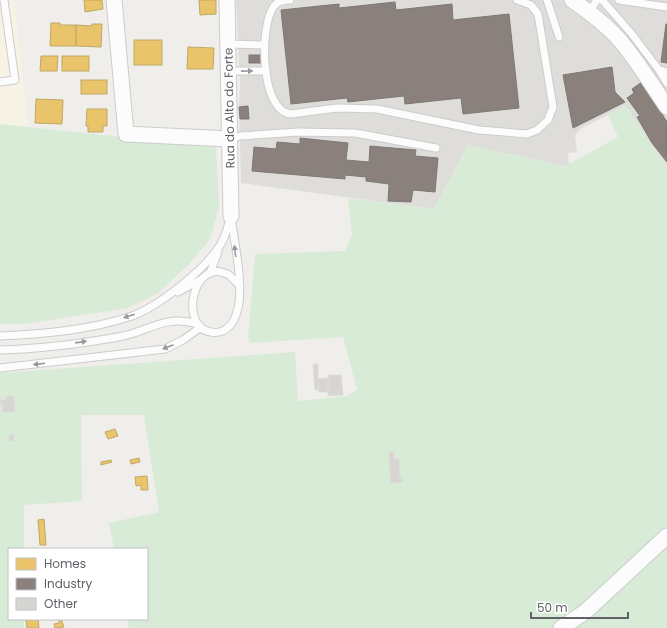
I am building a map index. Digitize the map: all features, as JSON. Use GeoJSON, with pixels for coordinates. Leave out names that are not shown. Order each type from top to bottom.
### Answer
{"type":"FeatureCollection","features":[{"type":"Feature","properties":{"kind":"street"},"geometry":{"type":"LineString","coordinates":[[114,0],[126,134],[230,139]]}},
{"type":"Feature","properties":{"kind":"street","name":"Rua do Alto do Forte"},"geometry":{"type":"LineString","coordinates":[[227,0],[231,216]]}},
{"type":"Feature","properties":{"kind":"street"},"geometry":{"type":"LineString","coordinates":[[572,0],[593,6],[667,107]]}},
{"type":"Feature","properties":{"kind":"street"},"geometry":{"type":"LineString","coordinates":[[561,628],[585,612],[667,536]]}},
{"type":"Feature","properties":{"kind":"lane"},"geometry":{"type":"LineString","coordinates":[[0,82],[15,80],[4,0]]}},
{"type":"Feature","properties":{"kind":"lane"},"geometry":{"type":"LineString","coordinates":[[290,0],[281,0],[274,6],[267,18],[264,45],[266,71],[273,99],[286,113],[291,114],[337,108],[378,109],[479,130],[527,134],[537,130],[548,120],[553,107],[538,14],[530,4],[517,0]]}},
{"type":"Feature","properties":{"kind":"lane"},"geometry":{"type":"LineString","coordinates":[[547,0],[559,37]]}},
{"type":"Feature","properties":{"kind":"lane"},"geometry":{"type":"LineString","coordinates":[[602,0],[631,33],[667,83]]}},
{"type":"Feature","properties":{"kind":"lane"},"geometry":{"type":"LineString","coordinates":[[619,0],[667,7]]}},
{"type":"Feature","properties":{"kind":"lane"},"geometry":{"type":"LineString","coordinates":[[228,44],[264,45]]}},
{"type":"Feature","properties":{"kind":"lane"},"geometry":{"type":"LineString","coordinates":[[658,70],[667,72]]}},
{"type":"Feature","properties":{"kind":"lane"},"geometry":{"type":"LineString","coordinates":[[228,71],[266,71]]}},
{"type":"Feature","properties":{"kind":"lane"},"geometry":{"type":"LineString","coordinates":[[230,139],[240,136],[298,132],[354,134],[436,148]]}},
{"type":"Feature","properties":{"kind":"lane"},"geometry":{"type":"LineString","coordinates":[[210,273],[231,216]]}},
{"type":"Feature","properties":{"kind":"lane"},"geometry":{"type":"LineString","coordinates":[[0,350],[36,348],[120,337],[162,322],[176,321],[199,326],[206,332],[222,331],[231,325],[237,314],[240,286],[231,216]]}},
{"type":"Feature","properties":{"kind":"lane"},"geometry":{"type":"LineString","coordinates":[[144,310],[192,277],[220,246]]}},
{"type":"Feature","properties":{"kind":"lane"},"geometry":{"type":"LineString","coordinates":[[0,336],[38,334],[93,326],[132,316],[201,280],[210,273],[219,272],[230,276],[240,286]]}},
{"type":"Feature","properties":{"kind":"lane"},"geometry":{"type":"LineString","coordinates":[[199,326],[193,308],[193,295],[201,280]]}},
{"type":"Feature","properties":{"kind":"lane"},"geometry":{"type":"LineString","coordinates":[[0,368],[165,349],[183,340],[199,326]]}},
{"type":"Feature","properties":{"kind":"shaded area"},"geometry":{"type":"Polygon","coordinates":[[[0,0],[14,0],[28,127],[0,124],[0,0]]]}},
{"type":"Feature","properties":{"kind":"shaded area"},"geometry":{"type":"Polygon","coordinates":[[[236,0],[667,0],[667,168],[625,106],[580,129],[575,136],[577,152],[568,153],[569,167],[468,145],[434,209],[241,183],[239,107],[240,84],[236,0]]]}},
{"type":"Feature","properties":{"kind":"green space"},"geometry":{"type":"Polygon","coordinates":[[[626,106],[667,168],[667,628],[129,628],[127,620],[148,620],[148,548],[114,548],[109,523],[159,512],[144,415],[81,415],[82,501],[24,505],[24,548],[8,548],[8,620],[24,620],[24,628],[0,628],[0,373],[295,352],[298,401],[348,396],[357,389],[343,337],[250,343],[248,337],[255,254],[345,251],[352,235],[348,198],[434,209],[468,145],[569,167],[569,164],[618,137],[608,114],[626,106]]]}},
{"type":"Feature","properties":{"kind":"green space"},"geometry":{"type":"Polygon","coordinates":[[[0,124],[216,147],[219,208],[210,239],[190,263],[158,293],[128,308],[24,324],[0,324],[0,124]]]}},
{"type":"Feature","properties":{"kind":"building: Homes"},"geometry":{"type":"Polygon","coordinates":[[[84,0],[102,0],[103,9],[85,12],[84,0]]]}},
{"type":"Feature","properties":{"kind":"building: Homes"},"geometry":{"type":"Polygon","coordinates":[[[199,0],[216,0],[216,14],[200,15],[199,0]]]}},
{"type":"Feature","properties":{"kind":"building: Homes"},"geometry":{"type":"Polygon","coordinates":[[[51,23],[60,23],[60,25],[76,25],[76,46],[50,46],[51,23]]]}},
{"type":"Feature","properties":{"kind":"building: Homes"},"geometry":{"type":"Polygon","coordinates":[[[92,24],[102,24],[101,47],[76,46],[76,25],[92,26],[92,24]]]}},
{"type":"Feature","properties":{"kind":"building: Homes"},"geometry":{"type":"Polygon","coordinates":[[[134,40],[162,40],[162,65],[134,65],[134,40]]]}},
{"type":"Feature","properties":{"kind":"building: Homes"},"geometry":{"type":"Polygon","coordinates":[[[188,47],[214,48],[213,69],[187,69],[188,47]]]}},
{"type":"Feature","properties":{"kind":"building: Homes"},"geometry":{"type":"Polygon","coordinates":[[[41,56],[58,56],[57,71],[40,71],[41,56]]]}},
{"type":"Feature","properties":{"kind":"building: Homes"},"geometry":{"type":"Polygon","coordinates":[[[62,56],[89,56],[89,71],[62,71],[62,56]]]}},
{"type":"Feature","properties":{"kind":"building: Homes"},"geometry":{"type":"Polygon","coordinates":[[[81,80],[107,80],[107,94],[81,94],[81,80]]]}},
{"type":"Feature","properties":{"kind":"building: Homes"},"geometry":{"type":"Polygon","coordinates":[[[36,99],[63,100],[62,124],[35,123],[36,99]]]}},
{"type":"Feature","properties":{"kind":"building: Homes"},"geometry":{"type":"Polygon","coordinates":[[[87,109],[107,109],[107,126],[103,126],[103,132],[88,132],[88,126],[86,126],[87,109]]]}},
{"type":"Feature","properties":{"kind":"building: Homes"},"geometry":{"type":"Polygon","coordinates":[[[115,429],[118,436],[108,439],[105,432],[115,429]]]}},
{"type":"Feature","properties":{"kind":"building: Homes"},"geometry":{"type":"Polygon","coordinates":[[[139,458],[140,462],[131,464],[130,460],[139,458]]]}},
{"type":"Feature","properties":{"kind":"building: Homes"},"geometry":{"type":"Polygon","coordinates":[[[111,460],[112,462],[101,465],[101,462],[111,460]]]}},
{"type":"Feature","properties":{"kind":"building: Homes"},"geometry":{"type":"Polygon","coordinates":[[[147,476],[148,490],[141,490],[141,485],[136,486],[135,477],[147,476]]]}},
{"type":"Feature","properties":{"kind":"building: Homes"},"geometry":{"type":"Polygon","coordinates":[[[44,519],[46,545],[40,545],[38,520],[44,519]]]}},
{"type":"Feature","properties":{"kind":"building: Homes"},"geometry":{"type":"Polygon","coordinates":[[[26,620],[38,620],[39,628],[27,628],[26,620]]]}},
{"type":"Feature","properties":{"kind":"building: Homes"},"geometry":{"type":"Polygon","coordinates":[[[59,620],[61,620],[64,627],[55,628],[54,624],[59,623],[59,620]]]}},
{"type":"Feature","properties":{"kind":"building: Industry"},"geometry":{"type":"Polygon","coordinates":[[[395,2],[396,10],[452,4],[453,20],[509,14],[519,108],[463,114],[461,98],[405,104],[404,96],[348,102],[347,98],[291,104],[281,10],[339,4],[339,8],[395,2]]]}},
{"type":"Feature","properties":{"kind":"building: Industry"},"geometry":{"type":"Polygon","coordinates":[[[667,24],[667,63],[661,62],[667,24]]]}},
{"type":"Feature","properties":{"kind":"building: Industry"},"geometry":{"type":"Polygon","coordinates":[[[249,55],[261,55],[261,63],[249,63],[249,55]]]}},
{"type":"Feature","properties":{"kind":"building: Industry"},"geometry":{"type":"Polygon","coordinates":[[[612,67],[615,92],[625,102],[573,128],[563,75],[612,67]]]}},
{"type":"Feature","properties":{"kind":"building: Industry"},"geometry":{"type":"Polygon","coordinates":[[[642,82],[667,122],[667,162],[652,143],[637,117],[640,116],[627,98],[634,93],[632,89],[642,82]]]}},
{"type":"Feature","properties":{"kind":"building: Industry"},"geometry":{"type":"Polygon","coordinates":[[[248,106],[249,119],[240,119],[239,107],[248,106]]]}},
{"type":"Feature","properties":{"kind":"building: Industry"},"geometry":{"type":"Polygon","coordinates":[[[300,138],[348,143],[346,160],[369,162],[370,146],[416,150],[415,156],[438,158],[435,192],[413,190],[411,202],[388,201],[389,184],[366,181],[366,177],[345,175],[345,179],[252,171],[254,147],[276,149],[277,142],[300,144],[300,138]]]}},
{"type":"Feature","properties":{"kind":"building: Other"},"geometry":{"type":"Polygon","coordinates":[[[313,364],[318,364],[318,390],[315,390],[313,364]]]}},
{"type":"Feature","properties":{"kind":"building: Other"},"geometry":{"type":"Polygon","coordinates":[[[328,375],[341,375],[343,395],[328,396],[328,375]]]}},
{"type":"Feature","properties":{"kind":"building: Other"},"geometry":{"type":"Polygon","coordinates":[[[328,378],[328,392],[319,392],[318,379],[328,378]]]}},
{"type":"Feature","properties":{"kind":"building: Other"},"geometry":{"type":"Polygon","coordinates":[[[6,396],[14,396],[15,412],[2,412],[3,405],[0,405],[0,399],[6,400],[6,396]]]}},
{"type":"Feature","properties":{"kind":"building: Other"},"geometry":{"type":"Polygon","coordinates":[[[9,435],[14,435],[14,441],[9,441],[9,435]]]}},
{"type":"Feature","properties":{"kind":"building: Other"},"geometry":{"type":"Polygon","coordinates":[[[389,452],[394,452],[394,459],[399,458],[400,479],[403,479],[403,482],[391,483],[389,452]]]}}]}
